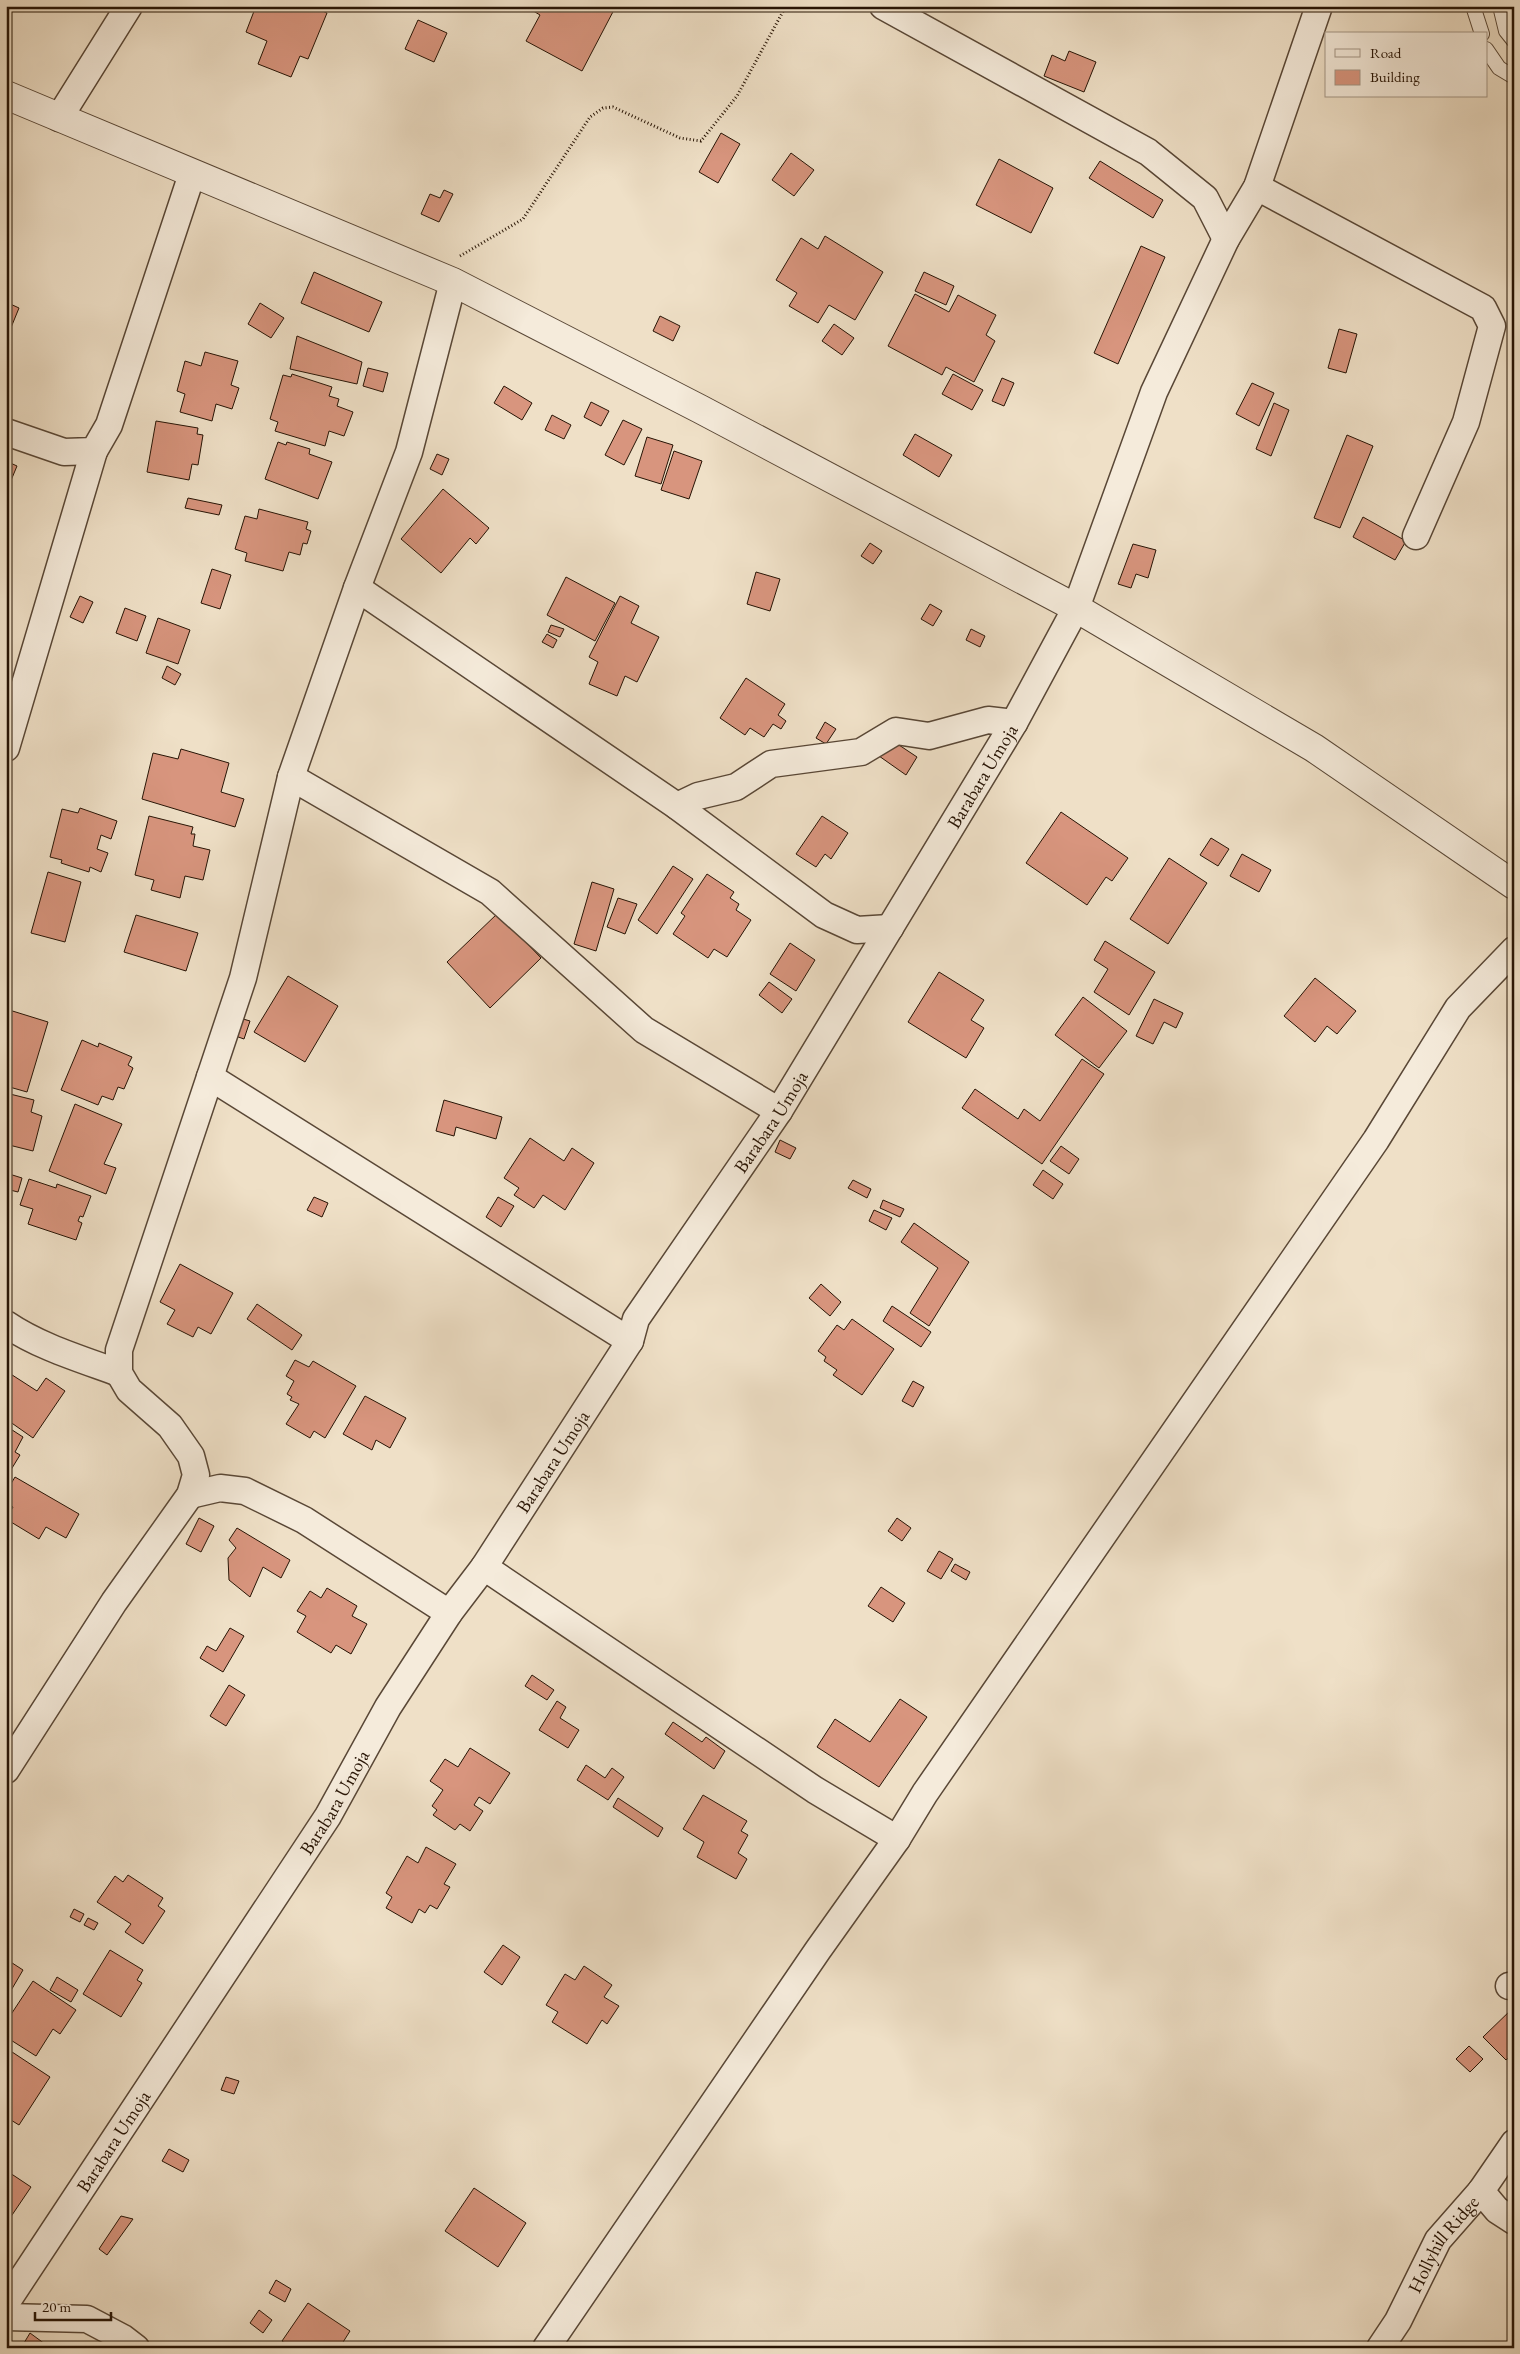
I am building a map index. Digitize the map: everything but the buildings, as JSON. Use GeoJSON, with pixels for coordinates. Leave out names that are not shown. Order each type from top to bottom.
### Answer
{"type":"FeatureCollection","features":[{"type":"Feature","properties":{"kind":"street"},"geometry":{"type":"LineString","coordinates":[[59,118],[130,6]]}},
{"type":"Feature","properties":{"kind":"street"},"geometry":{"type":"LineString","coordinates":[[883,6],[1148,152],[1205,198],[1226,239]]}},
{"type":"Feature","properties":{"kind":"street","name":"Barabara Umoja"},"geometry":{"type":"LineString","coordinates":[[6,2303],[328,1816],[388,1706],[449,1613],[484,1567],[630,1341],[636,1319],[779,1111],[1014,723],[1076,608],[1154,392],[1226,239],[1257,187],[1319,6]]}},
{"type":"Feature","properties":{"kind":"street"},"geometry":{"type":"LineString","coordinates":[[6,94],[192,174],[442,277],[1076,608],[1314,748],[1514,885]]}},
{"type":"Feature","properties":{"kind":"street"},"geometry":{"type":"LineString","coordinates":[[6,748],[94,451],[109,425],[192,174]]}},
{"type":"Feature","properties":{"kind":"street"},"geometry":{"type":"LineString","coordinates":[[1257,187],[1483,308],[1492,326],[1466,422],[1416,536]]}},
{"type":"Feature","properties":{"kind":"street"},"geometry":{"type":"LineString","coordinates":[[6,1770],[114,1602],[193,1485],[190,1456],[170,1426],[129,1390],[119,1373],[119,1350],[243,978],[292,777],[358,588],[409,452],[442,277]]}},
{"type":"Feature","properties":{"kind":"street"},"geometry":{"type":"LineString","coordinates":[[6,432],[64,452],[94,451]]}},
{"type":"Feature","properties":{"kind":"street"},"geometry":{"type":"LineString","coordinates":[[358,588],[677,806],[824,915],[857,930],[890,928]]}},
{"type":"Feature","properties":{"kind":"street"},"geometry":{"type":"LineString","coordinates":[[677,806],[698,796],[736,787],[772,764],[860,752],[896,731],[929,736],[988,720],[1014,723]]}},
{"type":"Feature","properties":{"kind":"street"},"geometry":{"type":"LineString","coordinates":[[292,777],[490,892],[644,1030],[779,1111]]}},
{"type":"Feature","properties":{"kind":"street"},"geometry":{"type":"LineString","coordinates":[[546,2348],[812,1958],[897,1839],[925,1793],[1376,1140],[1458,1008],[1514,950]]}},
{"type":"Feature","properties":{"kind":"street"},"geometry":{"type":"LineString","coordinates":[[210,1077],[630,1341]]}},
{"type":"Feature","properties":{"kind":"street"},"geometry":{"type":"LineString","coordinates":[[6,1324],[21,1334],[119,1373]]}},
{"type":"Feature","properties":{"kind":"street"},"geometry":{"type":"LineString","coordinates":[[193,1485],[244,1491],[304,1520],[449,1613]]}},
{"type":"Feature","properties":{"kind":"street"},"geometry":{"type":"LineString","coordinates":[[484,1567],[814,1790],[897,1839]]}},
{"type":"Feature","properties":{"kind":"street","name":"Hollyhill Ridge"},"geometry":{"type":"LineString","coordinates":[[1380,2348],[1398,2321],[1438,2240],[1481,2192],[1514,2143]]}},
{"type":"Feature","properties":{"kind":"street"},"geometry":{"type":"LineString","coordinates":[[1481,2192],[1497,2210],[1514,2221]]}},
{"type":"Feature","properties":{"kind":"street"},"geometry":{"type":"LineString","coordinates":[[6,2317],[87,2319],[123,2338],[136,2348]]}},
{"type":"Feature","properties":{"kind":"lane"},"geometry":{"type":"LineString","coordinates":[[1473,6],[1481,32]]}},
{"type":"Feature","properties":{"kind":"lane"},"geometry":{"type":"LineString","coordinates":[[1500,6],[1506,31],[1514,41]]}},
{"type":"Feature","properties":{"kind":"lane"},"geometry":{"type":"LineString","coordinates":[[1488,52],[1499,68],[1514,77]]}},
{"type":"Feature","properties":{"kind":"path"},"geometry":{"type":"LineString","coordinates":[[442,277],[523,219],[590,117],[603,108],[613,107],[680,138],[701,141],[738,96],[786,6]]}}]}
